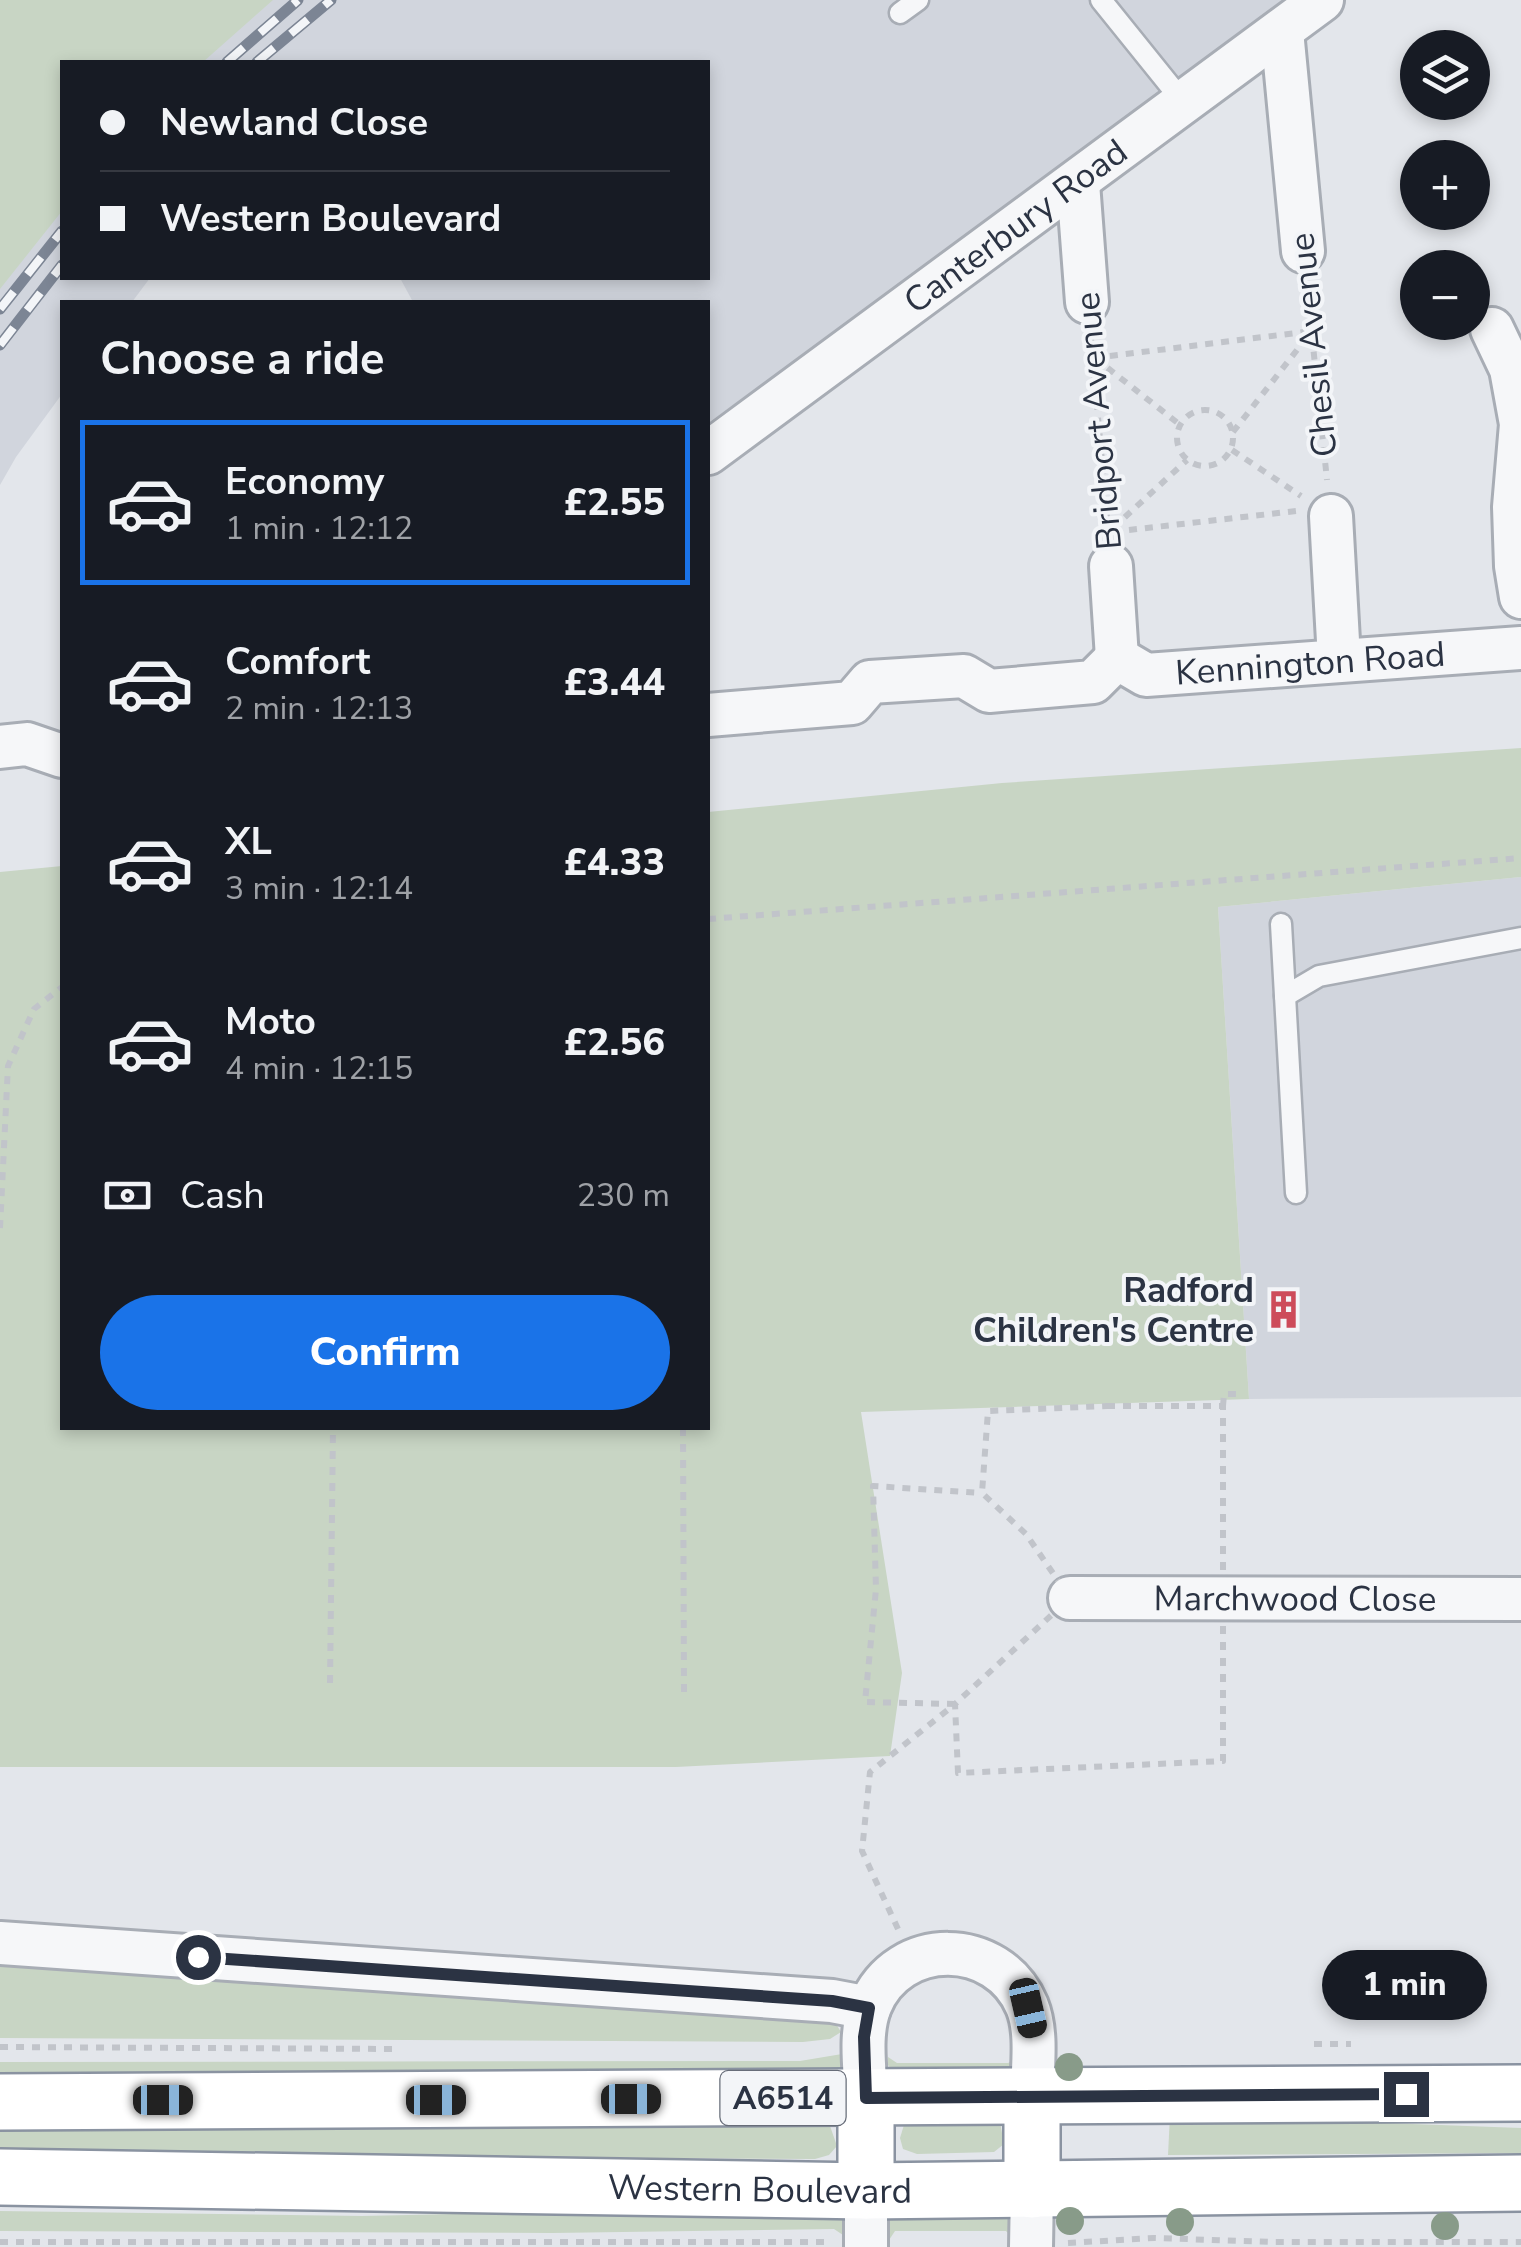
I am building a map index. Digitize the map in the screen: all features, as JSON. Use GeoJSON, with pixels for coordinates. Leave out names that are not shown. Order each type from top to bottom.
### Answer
{"type":"FeatureCollection","features":[{"type":"Feature","properties":{"kind":"highway","name":"A6514"},"geometry":{"type":"LineString","coordinates":[[23,2101],[1032,2098],[1521,2092]]}},
{"type":"Feature","properties":{"kind":"highway"},"geometry":{"type":"LineString","coordinates":[[866,2098],[866,2191]]}},
{"type":"Feature","properties":{"kind":"highway"},"geometry":{"type":"LineString","coordinates":[[1032,2098],[1032,2190]]}},
{"type":"Feature","properties":{"kind":"highway","name":"Western Boulevard"},"geometry":{"type":"LineString","coordinates":[[23,2178],[866,2191],[1521,2183]]}},
{"type":"Feature","properties":{"kind":"street","name":"Canterbury Road"},"geometry":{"type":"LineString","coordinates":[[710,452],[1322,0]]}},
{"type":"Feature","properties":{"kind":"street","name":"Chesil Avenue"},"geometry":{"type":"LineString","coordinates":[[1282,31],[1304,251]]}},
{"type":"Feature","properties":{"kind":"street","name":"Bridport Avenue"},"geometry":{"type":"LineString","coordinates":[[1078,183],[1088,302]]}},
{"type":"Feature","properties":{"kind":"street"},"geometry":{"type":"LineString","coordinates":[[1492,329],[1512,369],[1521,424],[1514,508],[1521,597]]}},
{"type":"Feature","properties":{"kind":"street"},"geometry":{"type":"LineString","coordinates":[[1326,512],[1339,659]]}},
{"type":"Feature","properties":{"kind":"street","name":"Bridport Avenue"},"geometry":{"type":"LineString","coordinates":[[1110,549],[1117,658]]}},
{"type":"Feature","properties":{"kind":"street","name":"Kennington Road"},"geometry":{"type":"LineString","coordinates":[[1117,658],[1146,675],[1521,648]]}},
{"type":"Feature","properties":{"kind":"street"},"geometry":{"type":"LineString","coordinates":[[710,715],[852,703],[870,682],[964,676],[989,691],[1094,682],[1117,658]]}},
{"type":"Feature","properties":{"kind":"street"},"geometry":{"type":"LineString","coordinates":[[0,747],[27,744],[60,755]]}},
{"type":"Feature","properties":{"kind":"street","name":"Marchwood Close"},"geometry":{"type":"LineString","coordinates":[[1070,1598],[1521,1598]]}},
{"type":"Feature","properties":{"kind":"street"},"geometry":{"type":"LineString","coordinates":[[0,1943],[832,2001],[869,2008]]}},
{"type":"Feature","properties":{"kind":"street"},"geometry":{"type":"LineString","coordinates":[[866,2098],[864,2037],[869,2008],[890,1976],[913,1961],[942,1952],[964,1954],[994,1966],[1018,1988],[1028,2008],[1032,2029],[1032,2098]]}},
{"type":"Feature","properties":{"kind":"street"},"geometry":{"type":"LineString","coordinates":[[1031,2247],[1032,2190]]}},
{"type":"Feature","properties":{"kind":"street"},"geometry":{"type":"LineString","coordinates":[[851,2244],[866,2191]]}},
{"type":"Feature","properties":{"kind":"lane"},"geometry":{"type":"LineString","coordinates":[[900,14],[918,0]]}},
{"type":"Feature","properties":{"kind":"lane"},"geometry":{"type":"LineString","coordinates":[[1101,0],[1184,103]]}},
{"type":"Feature","properties":{"kind":"lane"},"geometry":{"type":"LineString","coordinates":[[1280,924],[1296,1194]]}},
{"type":"Feature","properties":{"kind":"lane"},"geometry":{"type":"LineString","coordinates":[[1285,996],[1319,976],[1521,938]]}},
{"type":"Feature","properties":{"kind":"path","name":"Chesil Avenue"},"geometry":{"type":"LineString","coordinates":[[1304,251],[1326,512]]}},
{"type":"Feature","properties":{"kind":"path","name":"Bridport Avenue"},"geometry":{"type":"LineString","coordinates":[[1088,302],[1110,549]]}},
{"type":"Feature","properties":{"kind":"path"},"geometry":{"type":"LineString","coordinates":[[1180,425],[1094,358],[1312,331]]}},
{"type":"Feature","properties":{"kind":"path"},"geometry":{"type":"LineString","coordinates":[[1233,432],[1312,331]]}},
{"type":"Feature","properties":{"kind":"path"},"geometry":{"type":"LineString","coordinates":[[1214,411],[1230,422],[1232,450],[1212,466],[1203,467],[1187,460],[1178,444],[1180,425],[1194,412],[1214,411]]}},
{"type":"Feature","properties":{"kind":"path"},"geometry":{"type":"LineString","coordinates":[[1232,450],[1326,512]]}},
{"type":"Feature","properties":{"kind":"path"},"geometry":{"type":"LineString","coordinates":[[1110,549],[1187,460]]}},
{"type":"Feature","properties":{"kind":"path"},"geometry":{"type":"LineString","coordinates":[[1110,549],[1326,512]]}},
{"type":"Feature","properties":{"kind":"path"},"geometry":{"type":"LineString","coordinates":[[710,919],[1521,858]]}},
{"type":"Feature","properties":{"kind":"path"},"geometry":{"type":"LineString","coordinates":[[0,1228],[8,1066],[34,1009],[60,989]]}},
{"type":"Feature","properties":{"kind":"path"},"geometry":{"type":"LineString","coordinates":[[1223,1406],[1224,1394],[1244,1394]]}},
{"type":"Feature","properties":{"kind":"path"},"geometry":{"type":"LineString","coordinates":[[330,1683],[334,1430]]}},
{"type":"Feature","properties":{"kind":"path"},"geometry":{"type":"LineString","coordinates":[[682,1430],[684,1694]]}},
{"type":"Feature","properties":{"kind":"path"},"geometry":{"type":"LineString","coordinates":[[913,1961],[862,1851],[870,1772],[954,1704],[865,1702],[876,1588],[873,1486],[982,1493]]}},
{"type":"Feature","properties":{"kind":"path"},"geometry":{"type":"LineString","coordinates":[[0,2047],[410,2049]]}},
{"type":"Feature","properties":{"kind":"path"},"geometry":{"type":"LineString","coordinates":[[1060,2247],[1073,2240],[1154,2238],[1521,2242]]}},
{"type":"Feature","properties":{"kind":"path"},"geometry":{"type":"LineString","coordinates":[[0,2242],[851,2244]]}},
{"type":"Feature","properties":{"kind":"shaded area"},"geometry":{"type":"Polygon","coordinates":[[[85,0],[1283,0],[924,268],[710,422],[710,300],[412,300],[401,280],[710,280],[710,60],[60,60],[60,280],[148,280],[134,300],[60,300],[60,397],[0,485],[0,109],[85,0]]]}},
{"type":"Feature","properties":{"kind":"shaded area"},"geometry":{"type":"Polygon","coordinates":[[[1521,877],[1521,1397],[1249,1399],[1218,907],[1521,877]]]}},
{"type":"Feature","properties":{"kind":"green space"},"geometry":{"type":"Polygon","coordinates":[[[0,0],[273,0],[205,60],[60,60],[60,214],[0,289],[0,0]]]}},
{"type":"Feature","properties":{"kind":"green space"},"geometry":{"type":"Polygon","coordinates":[[[1521,748],[1521,877],[1218,907],[1249,1399],[861,1412],[902,1673],[890,1756],[676,1767],[0,1767],[0,872],[60,866],[60,1430],[710,1430],[710,812],[1002,783],[1521,748]]]}},
{"type":"Feature","properties":{"kind":"green space"},"geometry":{"type":"Polygon","coordinates":[[[0,1962],[831,2016],[841,2032],[830,2039],[803,2042],[0,2038],[0,1962]]]}},
{"type":"Feature","properties":{"kind":"green space"},"geometry":{"type":"Polygon","coordinates":[[[848,2053],[842,2077],[0,2081],[0,2062],[800,2061],[848,2053]]]}},
{"type":"Feature","properties":{"kind":"green space"},"geometry":{"type":"Polygon","coordinates":[[[888,2057],[897,2063],[1008,2063],[1019,2058],[1019,2073],[895,2074],[888,2065],[888,2057]]]}},
{"type":"Feature","properties":{"kind":"green space"},"geometry":{"type":"Polygon","coordinates":[[[1170,2115],[1521,2128],[1521,2153],[1168,2155],[1170,2115]]]}},
{"type":"Feature","properties":{"kind":"green space"},"geometry":{"type":"Polygon","coordinates":[[[911,2121],[1000,2122],[1004,2144],[994,2152],[917,2154],[903,2149],[900,2138],[904,2125],[911,2121]]]}},
{"type":"Feature","properties":{"kind":"green space"},"geometry":{"type":"Polygon","coordinates":[[[0,2125],[830,2126],[837,2146],[829,2155],[815,2159],[0,2154],[0,2125]]]}},
{"type":"Feature","properties":{"kind":"green space"},"geometry":{"type":"Polygon","coordinates":[[[0,2211],[362,2216],[834,2214],[853,2228],[852,2241],[834,2229],[552,2233],[0,2231],[0,2211]]]}},
{"type":"Feature","properties":{"kind":"green space"},"geometry":{"type":"Polygon","coordinates":[[[895,2212],[1010,2215],[1021,2222],[1014,2240],[1006,2231],[895,2231],[887,2243],[887,2219],[895,2212]]]}},
{"type":"Feature","properties":{"kind":"railway"},"geometry":{"type":"LineString","coordinates":[[229,60],[298,0]]}},
{"type":"Feature","properties":{"kind":"railway"},"geometry":{"type":"LineString","coordinates":[[259,60],[331,0]]}},
{"type":"Feature","properties":{"kind":"railway"},"geometry":{"type":"LineString","coordinates":[[0,309],[60,234]]}},
{"type":"Feature","properties":{"kind":"railway"},"geometry":{"type":"LineString","coordinates":[[0,345],[60,268]]}},
{"type":"Feature","properties":{"kind":"place","name":"Radford Children's Centre"},"geometry":{"type":"Point","coordinates":[1284,1310]}},
{"type":"Feature","properties":{"kind":"route"},"geometry":{"type":"LineString","coordinates":[[198,1957],[832,2001],[869,2008],[864,2037],[866,2098],[1406,2094]]}}]}
